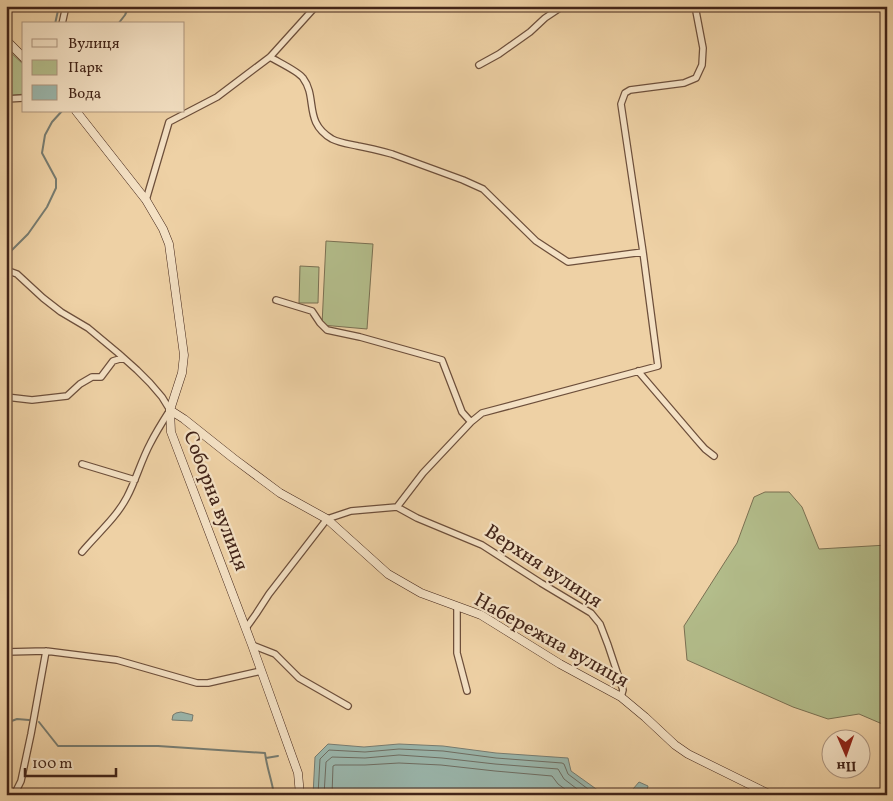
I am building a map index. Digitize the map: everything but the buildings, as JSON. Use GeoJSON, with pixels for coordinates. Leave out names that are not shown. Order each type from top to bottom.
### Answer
{"type":"FeatureCollection","features":[{"type":"Feature","properties":{"kind":"street"},"geometry":{"type":"LineString","coordinates":[[62,22],[66,6]]}},
{"type":"Feature","properties":{"kind":"street"},"geometry":{"type":"LineString","coordinates":[[146,200],[169,122],[217,97],[270,57],[316,6]]}},
{"type":"Feature","properties":{"kind":"street"},"geometry":{"type":"LineString","coordinates":[[479,65],[499,54],[563,6]]}},
{"type":"Feature","properties":{"kind":"street"},"geometry":{"type":"LineString","coordinates":[[246,628],[269,594],[327,520],[351,511],[397,507],[423,473],[471,422],[482,413],[658,366],[621,104],[625,93],[630,90],[684,83],[696,78],[702,65],[703,48],[695,6]]}},
{"type":"Feature","properties":{"kind":"street"},"geometry":{"type":"LineString","coordinates":[[6,40],[22,56]]}},
{"type":"Feature","properties":{"kind":"street"},"geometry":{"type":"LineString","coordinates":[[270,57],[302,76],[309,89],[311,110],[316,122],[325,134],[332,139],[392,154],[483,189],[536,241],[568,262],[643,252]]}},
{"type":"Feature","properties":{"kind":"street"},"geometry":{"type":"LineString","coordinates":[[6,99],[22,98]]}},
{"type":"Feature","properties":{"kind":"street","name":"Соборна вулиця"},"geometry":{"type":"LineString","coordinates":[[77,112],[146,200],[163,229],[169,244],[184,347],[184,363],[170,410],[170,425],[174,441],[246,628],[298,772],[300,795]]}},
{"type":"Feature","properties":{"kind":"street"},"geometry":{"type":"LineString","coordinates":[[6,270],[17,274],[61,312],[88,328],[137,370],[162,397],[170,410],[149,445],[136,480],[126,499],[82,552]]}},
{"type":"Feature","properties":{"kind":"street"},"geometry":{"type":"LineString","coordinates":[[276,300],[312,311],[320,324],[327,330],[360,337],[442,360],[462,412],[471,422]]}},
{"type":"Feature","properties":{"kind":"street"},"geometry":{"type":"LineString","coordinates":[[6,397],[32,400],[67,396],[80,384],[92,377],[101,377],[113,361],[123,358]]}},
{"type":"Feature","properties":{"kind":"street"},"geometry":{"type":"LineString","coordinates":[[638,371],[704,448],[714,456]]}},
{"type":"Feature","properties":{"kind":"street","name":"Набережна вулиця"},"geometry":{"type":"LineString","coordinates":[[170,410],[280,493],[327,520],[388,574],[420,593],[481,615],[560,664],[620,697],[688,754],[771,795]]}},
{"type":"Feature","properties":{"kind":"street"},"geometry":{"type":"LineString","coordinates":[[82,464],[136,480]]}},
{"type":"Feature","properties":{"kind":"street","name":"Верхня вулиця"},"geometry":{"type":"LineString","coordinates":[[397,507],[417,518],[482,545],[591,613],[600,624],[624,690],[620,697]]}},
{"type":"Feature","properties":{"kind":"street"},"geometry":{"type":"LineString","coordinates":[[457,607],[457,653],[467,691]]}},
{"type":"Feature","properties":{"kind":"street"},"geometry":{"type":"LineString","coordinates":[[252,645],[275,654],[299,678],[348,706]]}},
{"type":"Feature","properties":{"kind":"street"},"geometry":{"type":"LineString","coordinates":[[14,795],[21,781],[46,651]]}},
{"type":"Feature","properties":{"kind":"street"},"geometry":{"type":"LineString","coordinates":[[6,652],[46,651],[117,660],[197,683],[208,683],[261,671]]}},
{"type":"Feature","properties":{"kind":"green space"},"geometry":{"type":"Polygon","coordinates":[[[6,48],[22,63],[22,94],[6,96],[6,48]]]}},
{"type":"Feature","properties":{"kind":"green space"},"geometry":{"type":"Polygon","coordinates":[[[326,241],[373,244],[367,329],[322,325],[326,241]]]}},
{"type":"Feature","properties":{"kind":"green space"},"geometry":{"type":"Polygon","coordinates":[[[300,266],[319,267],[318,303],[299,303],[300,266]]]}},
{"type":"Feature","properties":{"kind":"green space"},"geometry":{"type":"Polygon","coordinates":[[[765,492],[789,492],[802,507],[819,549],[887,545],[887,726],[859,714],[828,719],[793,707],[687,660],[684,626],[737,543],[754,497],[765,492]]]}},
{"type":"Feature","properties":{"kind":"water"},"geometry":{"type":"Polygon","coordinates":[[[181,712],[193,715],[192,721],[172,720],[173,715],[181,712]]]}},
{"type":"Feature","properties":{"kind":"water"},"geometry":{"type":"Polygon","coordinates":[[[328,744],[364,747],[399,744],[443,746],[496,753],[568,758],[571,771],[599,791],[612,795],[313,795],[315,757],[328,744]]]}},
{"type":"Feature","properties":{"kind":"water"},"geometry":{"type":"Polygon","coordinates":[[[639,782],[648,786],[646,795],[630,795],[633,789],[639,782]]]}},
{"type":"Feature","properties":{"kind":"waterway"},"geometry":{"type":"LineString","coordinates":[[55,22],[59,6]]}},
{"type":"Feature","properties":{"kind":"waterway"},"geometry":{"type":"LineString","coordinates":[[120,22],[129,6]]}},
{"type":"Feature","properties":{"kind":"waterway"},"geometry":{"type":"LineString","coordinates":[[6,256],[28,234],[47,207],[56,188],[56,179],[42,153],[45,135],[52,122],[61,112]]}},
{"type":"Feature","properties":{"kind":"waterway"},"geometry":{"type":"LineString","coordinates":[[6,723],[17,719],[29,720]]}},
{"type":"Feature","properties":{"kind":"waterway"},"geometry":{"type":"LineString","coordinates":[[39,722],[58,746],[158,746],[265,753],[274,795]]}},
{"type":"Feature","properties":{"kind":"waterway"},"geometry":{"type":"LineString","coordinates":[[266,758],[278,756]]}}]}
